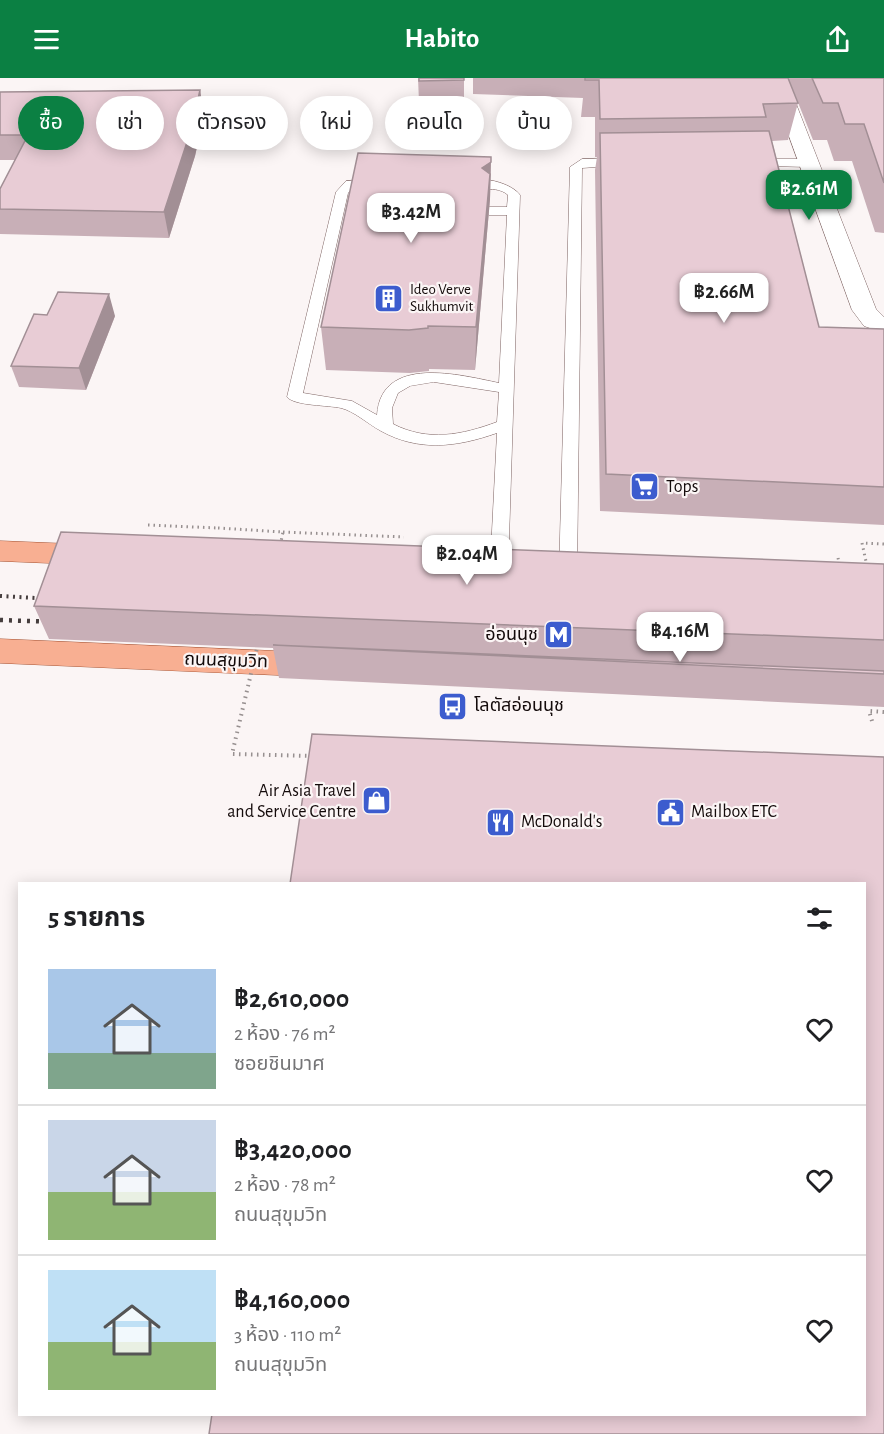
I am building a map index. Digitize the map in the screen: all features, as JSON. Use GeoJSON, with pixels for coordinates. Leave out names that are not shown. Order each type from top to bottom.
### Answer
{"type":"FeatureCollection","features":[{"type":"Feature","properties":{"kind":"main road"},"geometry":{"type":"LineString","coordinates":[[0,551],[119,556]]}},
{"type":"Feature","properties":{"kind":"main road","name":"ถนนสุขุมวิท"},"geometry":{"type":"LineString","coordinates":[[0,651],[346,666]]}},
{"type":"Feature","properties":{"kind":"street"},"geometry":{"type":"LineString","coordinates":[[777,78],[864,310],[872,321],[884,326]]}},
{"type":"Feature","properties":{"kind":"lane"},"geometry":{"type":"LineString","coordinates":[[448,185],[508,188],[514,195],[504,425],[533,573],[576,167],[588,163],[634,162]]}},
{"type":"Feature","properties":{"kind":"lane"},"geometry":{"type":"LineString","coordinates":[[777,179],[774,167],[764,162],[809,163]]}},
{"type":"Feature","properties":{"kind":"lane"},"geometry":{"type":"LineString","coordinates":[[389,183],[355,183],[343,190],[295,396],[298,399],[347,404],[408,438],[440,441],[474,437],[504,425]]}},
{"type":"Feature","properties":{"kind":"lane"},"geometry":{"type":"LineString","coordinates":[[489,211],[513,211]]}},
{"type":"Feature","properties":{"kind":"lane"},"geometry":{"type":"LineString","coordinates":[[386,427],[384,418],[388,397],[392,390],[406,382],[428,378],[450,378],[507,389]]}},
{"type":"Feature","properties":{"kind":"path"},"geometry":{"type":"LineString","coordinates":[[148,525],[404,537]]}},
{"type":"Feature","properties":{"kind":"path"},"geometry":{"type":"LineString","coordinates":[[278,555],[283,532]]}},
{"type":"Feature","properties":{"kind":"path"},"geometry":{"type":"LineString","coordinates":[[858,567],[867,567],[862,543],[884,544]]}},
{"type":"Feature","properties":{"kind":"path"},"geometry":{"type":"LineString","coordinates":[[838,558],[839,566],[848,566]]}},
{"type":"Feature","properties":{"kind":"path"},"geometry":{"type":"LineString","coordinates":[[260,637],[232,754],[314,756]]}},
{"type":"Feature","properties":{"kind":"path"},"geometry":{"type":"LineString","coordinates":[[872,721],[869,711],[884,712]]}},
{"type":"Feature","properties":{"kind":"building"},"geometry":{"type":"Polygon","coordinates":[[[419,78],[464,78],[464,80],[419,81],[419,78]]]}},
{"type":"Feature","properties":{"kind":"building"},"geometry":{"type":"Polygon","coordinates":[[[585,78],[788,78],[798,103],[763,104],[766,117],[600,119],[599,80],[585,80],[585,78]]]}},
{"type":"Feature","properties":{"kind":"building"},"geometry":{"type":"Polygon","coordinates":[[[812,78],[884,78],[884,183],[864,124],[845,124],[838,103],[823,103],[812,78]]]}},
{"type":"Feature","properties":{"kind":"building"},"geometry":{"type":"Polygon","coordinates":[[[200,90],[199,96],[176,96],[176,150],[184,150],[164,212],[0,209],[0,189],[20,150],[84,150],[84,96],[18,96],[18,135],[0,135],[0,92],[200,90]]]}},
{"type":"Feature","properties":{"kind":"building"},"geometry":{"type":"Polygon","coordinates":[[[769,131],[819,327],[884,329],[884,487],[606,474],[600,133],[769,131]]]}},
{"type":"Feature","properties":{"kind":"building"},"geometry":{"type":"Polygon","coordinates":[[[358,153],[491,157],[491,162],[482,168],[490,174],[476,327],[428,326],[428,328],[409,330],[321,327],[358,153]]]}},
{"type":"Feature","properties":{"kind":"building"},"geometry":{"type":"Polygon","coordinates":[[[58,292],[109,294],[79,368],[11,366],[34,314],[47,315],[58,292]]]}},
{"type":"Feature","properties":{"kind":"building"},"geometry":{"type":"Polygon","coordinates":[[[61,532],[884,564],[884,640],[34,606],[61,532]]]}},
{"type":"Feature","properties":{"kind":"building"},"geometry":{"type":"Polygon","coordinates":[[[273,645],[884,671],[884,674],[273,645]]]}},
{"type":"Feature","properties":{"kind":"building"},"geometry":{"type":"Polygon","coordinates":[[[312,734],[884,757],[884,1434],[209,1434],[212,1416],[866,1416],[866,882],[290,882],[312,734]]]}},
{"type":"Feature","properties":{"kind":"railway"},"geometry":{"type":"LineString","coordinates":[[0,596],[54,599]]}},
{"type":"Feature","properties":{"kind":"railway"},"geometry":{"type":"LineString","coordinates":[[0,620],[57,622]]}},
{"type":"Feature","properties":{"kind":"place","name":"Ideo Verve Sukhumvit"},"geometry":{"type":"Point","coordinates":[389,298]}},
{"type":"Feature","properties":{"kind":"place","name":"Tops"},"geometry":{"type":"Point","coordinates":[645,487]}},
{"type":"Feature","properties":{"kind":"place","name":"อ่อนนุช"},"geometry":{"type":"Point","coordinates":[559,635]}},
{"type":"Feature","properties":{"kind":"place","name":"โลตัสอ่อนนุช"},"geometry":{"type":"Point","coordinates":[453,706]}},
{"type":"Feature","properties":{"kind":"place","name":"Air Asia Travel and Service Centre"},"geometry":{"type":"Point","coordinates":[377,801]}},
{"type":"Feature","properties":{"kind":"place","name":"Mailbox ETC"},"geometry":{"type":"Point","coordinates":[670,812]}},
{"type":"Feature","properties":{"kind":"place","name":"McDonald's"},"geometry":{"type":"Point","coordinates":[500,822]}}]}
